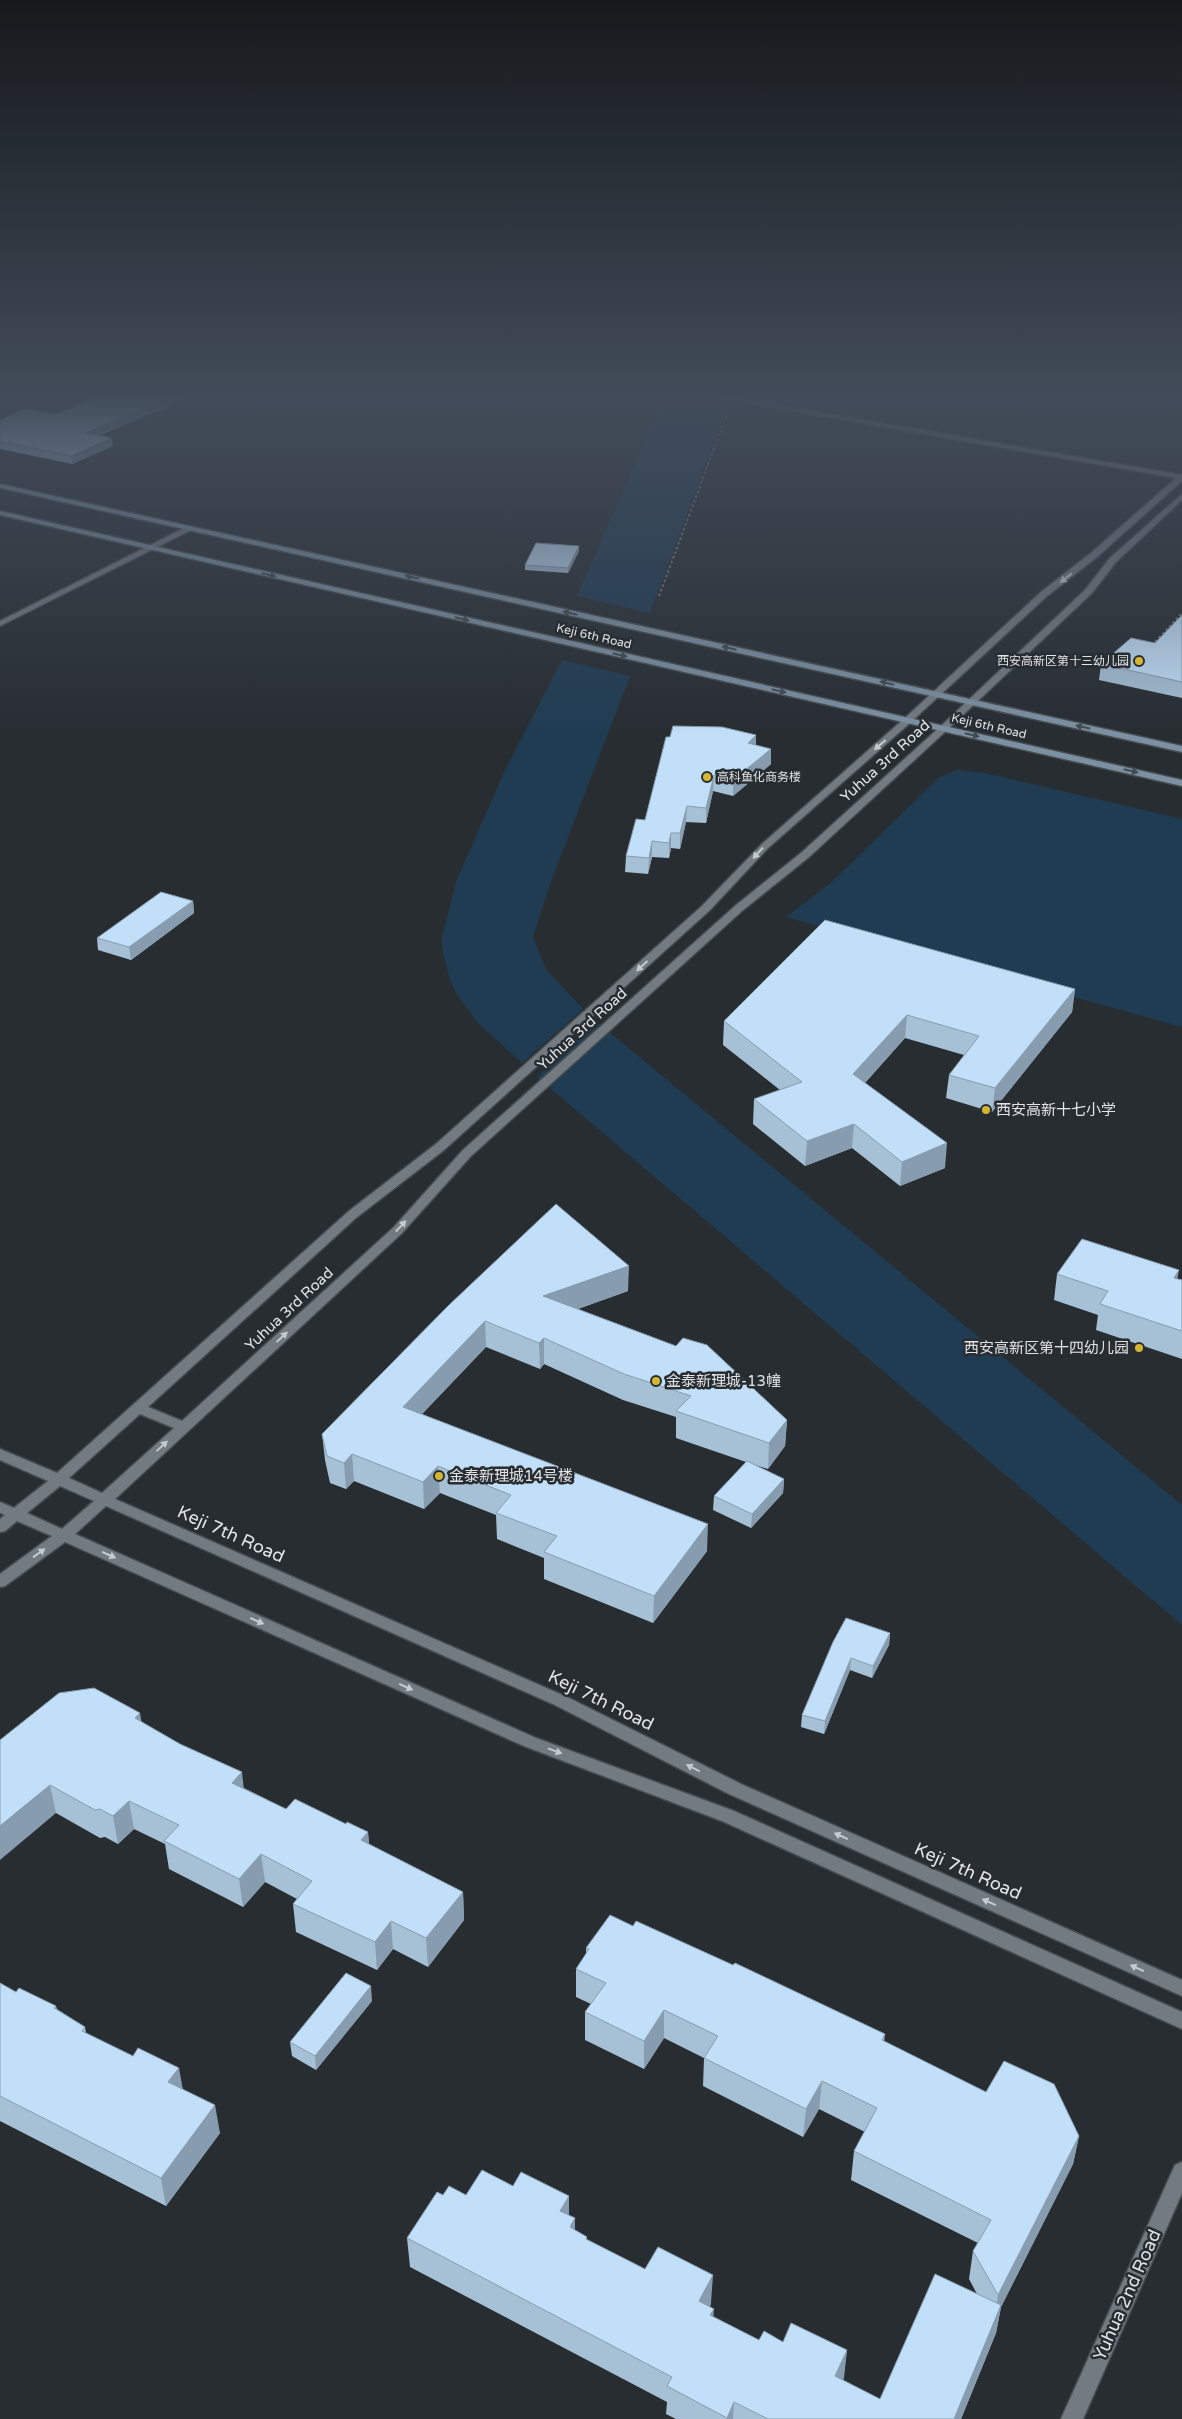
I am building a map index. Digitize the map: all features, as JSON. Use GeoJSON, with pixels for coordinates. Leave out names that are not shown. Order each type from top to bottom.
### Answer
{"type":"FeatureCollection","features":[{"type":"Feature","properties":{"kind":"main road","name":"Keji 6th Road"},"geometry":{"type":"LineString","coordinates":[[109,510],[1182,749]]}},
{"type":"Feature","properties":{"kind":"main road","name":"Keji 6th Road"},"geometry":{"type":"LineString","coordinates":[[0,514],[1182,783]]}},
{"type":"Feature","properties":{"kind":"street","name":"Yuhua 3rd Road"},"geometry":{"type":"LineString","coordinates":[[0,1527],[58,1480],[353,1214],[440,1147],[706,908],[764,846],[908,720],[1044,594],[1094,555],[1145,510]]}},
{"type":"Feature","properties":{"kind":"street","name":"Yuhua 3rd Road"},"geometry":{"type":"LineString","coordinates":[[0,1582],[64,1535],[104,1500],[398,1230],[467,1153],[739,908],[805,855],[944,728],[1089,591],[1113,560],[1167,510]]}},
{"type":"Feature","properties":{"kind":"street"},"geometry":{"type":"LineString","coordinates":[[0,624],[191,528]]}},
{"type":"Feature","properties":{"kind":"street"},"geometry":{"type":"LineString","coordinates":[[138,1408],[184,1426]]}},
{"type":"Feature","properties":{"kind":"street","name":"Keji 7th Road"},"geometry":{"type":"LineString","coordinates":[[0,1454],[561,1701],[735,1789],[1182,1988]]}},
{"type":"Feature","properties":{"kind":"street"},"geometry":{"type":"LineString","coordinates":[[0,1507],[530,1742],[728,1816],[1182,2021]]}},
{"type":"Feature","properties":{"kind":"street","name":"Yuhua 2nd Road"},"geometry":{"type":"LineString","coordinates":[[1072,2419],[1182,2171]]}},
{"type":"Feature","properties":{"kind":"path"},"geometry":{"type":"LineString","coordinates":[[658,596],[691,510]]}},
{"type":"Feature","properties":{"kind":"path"},"geometry":{"type":"LineString","coordinates":[[1164,643],[1156,641],[1182,613]]}},
{"type":"Feature","properties":{"kind":"shaded area"},"geometry":{"type":"Polygon","coordinates":[[[615,510],[688,510],[650,613],[577,596],[615,510]]]}},
{"type":"Feature","properties":{"kind":"shaded area"},"geometry":{"type":"Polygon","coordinates":[[[562,660],[630,676],[550,884],[533,937],[546,969],[583,1009],[522,1063],[478,1023],[458,996],[450,980],[442,949],[442,937],[456,882],[506,768],[562,660]]]}},
{"type":"Feature","properties":{"kind":"shaded area"},"geometry":{"type":"Polygon","coordinates":[[[956,770],[985,773],[1182,819],[1182,1027],[786,917],[833,881],[938,778],[956,770]]]}},
{"type":"Feature","properties":{"kind":"shaded area"},"geometry":{"type":"Polygon","coordinates":[[[597,1022],[1182,1505],[1182,1625],[537,1077],[597,1022]]]}},
{"type":"Feature","properties":{"kind":"building"},"geometry":{"type":"Polygon","coordinates":[[[536,543],[579,546],[568,568],[525,565],[536,543]]]}},
{"type":"Feature","properties":{"kind":"building"},"geometry":{"type":"Polygon","coordinates":[[[1182,615],[1182,682],[1101,664],[1131,638],[1155,643],[1182,615]]]}},
{"type":"Feature","properties":{"kind":"building"},"geometry":{"type":"Polygon","coordinates":[[[673,726],[722,727],[756,735],[748,743],[771,749],[733,780],[714,775],[706,808],[687,806],[680,833],[671,833],[669,843],[652,841],[649,858],[626,856],[636,819],[645,820],[666,737],[670,737],[673,726]]]}},
{"type":"Feature","properties":{"kind":"building"},"geometry":{"type":"Polygon","coordinates":[[[161,892],[193,901],[129,947],[97,938],[161,892]]]}},
{"type":"Feature","properties":{"kind":"building"},"geometry":{"type":"Polygon","coordinates":[[[825,920],[1075,989],[995,1088],[949,1075],[979,1036],[907,1015],[853,1074],[947,1143],[902,1162],[854,1124],[807,1141],[754,1099],[802,1082],[724,1021],[825,920]]]}},
{"type":"Feature","properties":{"kind":"building"},"geometry":{"type":"Polygon","coordinates":[[[556,1204],[629,1266],[543,1296],[676,1346],[683,1338],[707,1345],[787,1420],[769,1443],[676,1411],[691,1396],[624,1374],[544,1338],[539,1343],[485,1321],[403,1407],[708,1524],[654,1596],[544,1552],[557,1536],[496,1513],[511,1495],[438,1466],[423,1482],[352,1454],[344,1463],[327,1456],[322,1434],[449,1305],[556,1204]]]}},
{"type":"Feature","properties":{"kind":"building"},"geometry":{"type":"Polygon","coordinates":[[[1082,1239],[1179,1270],[1174,1278],[1182,1280],[1182,1331],[1100,1304],[1108,1291],[1057,1274],[1082,1239]]]}},
{"type":"Feature","properties":{"kind":"building"},"geometry":{"type":"Polygon","coordinates":[[[747,1461],[784,1479],[752,1514],[714,1496],[747,1461]]]}},
{"type":"Feature","properties":{"kind":"building"},"geometry":{"type":"Polygon","coordinates":[[[846,1618],[890,1633],[873,1666],[851,1658],[825,1721],[802,1715],[833,1642],[846,1618]]]}},
{"type":"Feature","properties":{"kind":"building"},"geometry":{"type":"Polygon","coordinates":[[[94,1688],[140,1713],[135,1718],[180,1744],[242,1772],[232,1783],[286,1809],[295,1799],[346,1824],[347,1822],[368,1832],[361,1840],[463,1892],[426,1938],[391,1921],[375,1942],[293,1904],[312,1881],[261,1854],[239,1879],[164,1841],[179,1825],[129,1801],[113,1816],[100,1809],[95,1810],[50,1785],[0,1826],[0,1740],[59,1693],[94,1688]]]}},
{"type":"Feature","properties":{"kind":"building"},"geometry":{"type":"Polygon","coordinates":[[[610,1915],[633,1926],[636,1921],[733,1965],[735,1963],[885,2034],[882,2040],[986,2092],[1004,2061],[1054,2084],[1079,2136],[998,2295],[973,2251],[991,2220],[854,2151],[877,2108],[822,2081],[806,2109],[704,2058],[718,2036],[664,2010],[644,2041],[585,2012],[606,1983],[576,1969],[589,1949],[586,1948],[610,1915]]]}},
{"type":"Feature","properties":{"kind":"building"},"geometry":{"type":"Polygon","coordinates":[[[346,1973],[371,1986],[315,2056],[290,2042],[346,1973]]]}},
{"type":"Feature","properties":{"kind":"building"},"geometry":{"type":"Polygon","coordinates":[[[0,1983],[16,1992],[19,1988],[56,2006],[54,2008],[85,2027],[82,2031],[133,2056],[138,2048],[179,2068],[168,2082],[215,2105],[161,2178],[0,2096],[0,1983]]]}},
{"type":"Feature","properties":{"kind":"building"},"geometry":{"type":"Polygon","coordinates":[[[482,2170],[513,2186],[521,2172],[569,2196],[560,2211],[575,2218],[570,2227],[587,2237],[586,2239],[645,2269],[658,2247],[713,2275],[699,2301],[714,2309],[710,2315],[759,2340],[764,2331],[783,2342],[791,2323],[847,2350],[835,2376],[880,2399],[935,2274],[1001,2305],[954,2419],[768,2419],[734,2402],[727,2418],[667,2386],[672,2377],[407,2238],[437,2192],[443,2195],[449,2186],[466,2195],[482,2170]]]}},
{"type":"Feature","properties":{"kind":"place","name":"西安高新区第十三幼儿园"},"geometry":{"type":"Point","coordinates":[1139,661]}},
{"type":"Feature","properties":{"kind":"place","name":"高科鱼化商务楼"},"geometry":{"type":"Point","coordinates":[707,777]}},
{"type":"Feature","properties":{"kind":"place","name":"西安高新十七小学"},"geometry":{"type":"Point","coordinates":[986,1110]}},
{"type":"Feature","properties":{"kind":"place","name":"西安高新区第十四幼儿园"},"geometry":{"type":"Point","coordinates":[1139,1348]}},
{"type":"Feature","properties":{"kind":"place","name":"金泰新理城-13幢"},"geometry":{"type":"Point","coordinates":[656,1381]}},
{"type":"Feature","properties":{"kind":"place","name":"金泰新理城14号楼"},"geometry":{"type":"Point","coordinates":[439,1476]}}]}
